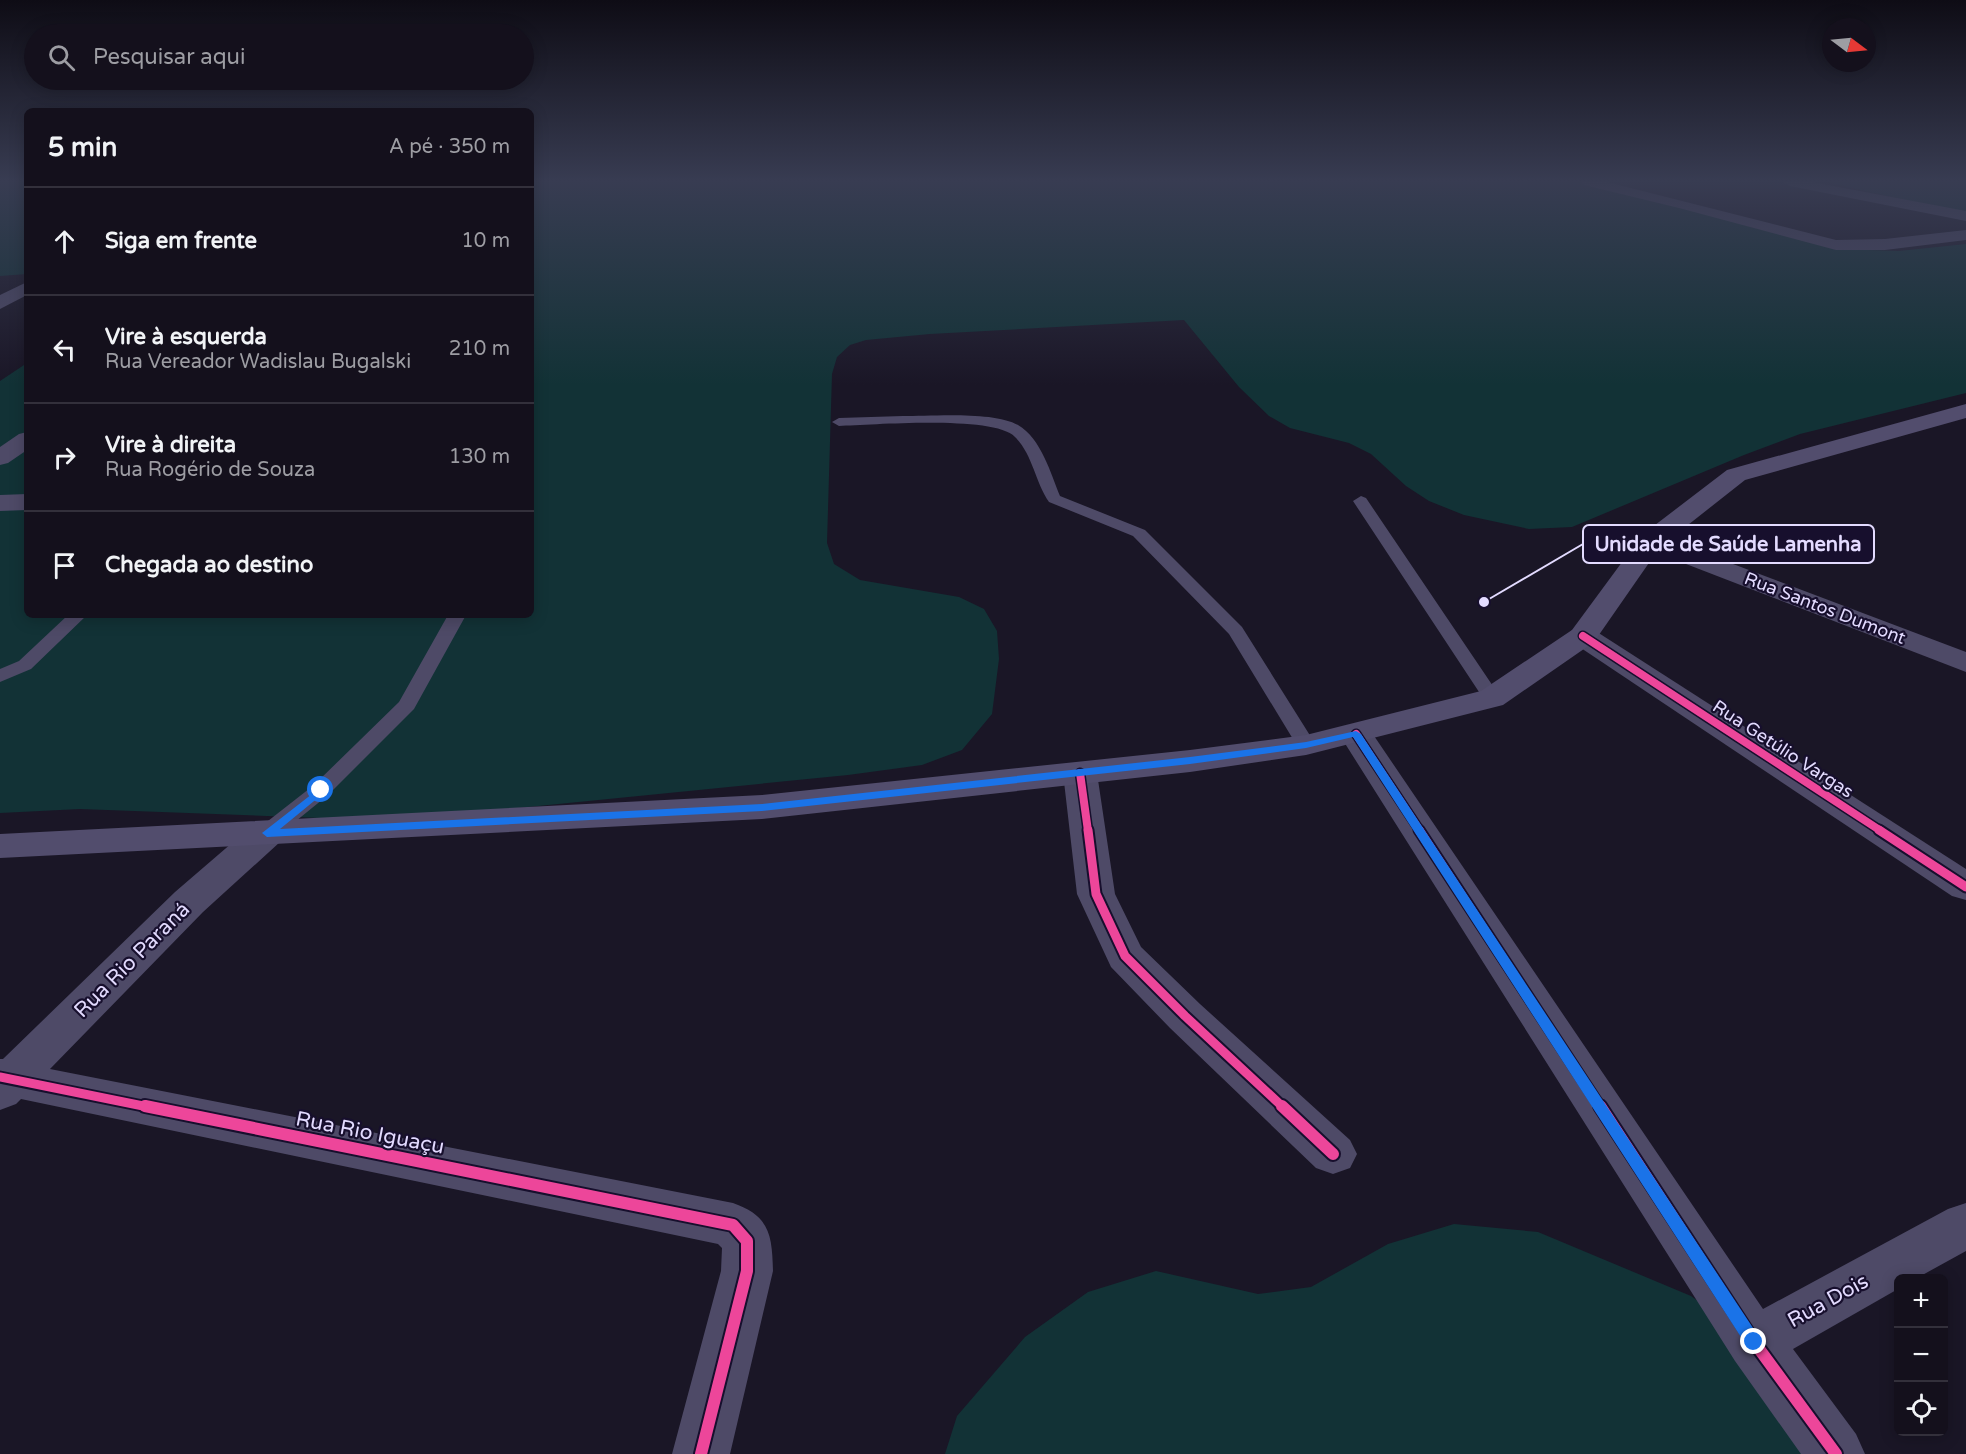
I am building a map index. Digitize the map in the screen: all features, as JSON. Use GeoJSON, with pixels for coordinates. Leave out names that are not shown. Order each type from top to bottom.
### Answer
{"type":"FeatureCollection","features":[{"type":"Feature","properties":{"kind":"main road"},"geometry":{"type":"LineString","coordinates":[[0,846],[762,807],[1080,773],[1306,745],[1356,734],[1492,698],[1583,636],[1651,541],[1736,475],[1966,411]]}},
{"type":"Feature","properties":{"kind":"street"},"geometry":{"type":"LineString","coordinates":[[0,282],[24,285]]}},
{"type":"Feature","properties":{"kind":"street"},"geometry":{"type":"LineString","coordinates":[[0,303],[24,287]]}},
{"type":"Feature","properties":{"kind":"street"},"geometry":{"type":"LineString","coordinates":[[0,458],[24,441]]}},
{"type":"Feature","properties":{"kind":"street"},"geometry":{"type":"LineString","coordinates":[[0,503],[24,502]]}},
{"type":"Feature","properties":{"kind":"street","name":"Rua Santos Dumont"},"geometry":{"type":"LineString","coordinates":[[1651,541],[1966,663]]}},
{"type":"Feature","properties":{"kind":"street","name":"Rua Getúlio Vargas"},"geometry":{"type":"LineString","coordinates":[[1583,636],[1966,887]]}},
{"type":"Feature","properties":{"kind":"street"},"geometry":{"type":"LineString","coordinates":[[1356,734],[1754,1342],[1836,1454]]}},
{"type":"Feature","properties":{"kind":"street"},"geometry":{"type":"LineString","coordinates":[[1080,773],[1096,894],[1125,956],[1185,1016],[1333,1154]]}},
{"type":"Feature","properties":{"kind":"street","name":"Rua Rio Paraná"},"geometry":{"type":"LineString","coordinates":[[4,1082],[189,902],[267,833]]}},
{"type":"Feature","properties":{"kind":"street","name":"Rua Rio Iguaçu"},"geometry":{"type":"LineString","coordinates":[[4,1082],[733,1225],[747,1241],[747,1270],[701,1454]]}},
{"type":"Feature","properties":{"kind":"street","name":"Rua Dois"},"geometry":{"type":"LineString","coordinates":[[1754,1342],[1966,1225]]}},
{"type":"Feature","properties":{"kind":"lane"},"geometry":{"type":"LineString","coordinates":[[839,423],[985,421],[1011,425],[1028,441],[1054,499],[1139,533],[1236,631],[1306,745]]}},
{"type":"Feature","properties":{"kind":"lane"},"geometry":{"type":"LineString","coordinates":[[1361,501],[1492,698]]}},
{"type":"Feature","properties":{"kind":"lane"},"geometry":{"type":"LineString","coordinates":[[0,676],[25,665],[75,618]]}},
{"type":"Feature","properties":{"kind":"lane"},"geometry":{"type":"LineString","coordinates":[[267,833],[321,790],[407,705],[455,618]]}},
{"type":"Feature","properties":{"kind":"green space"},"geometry":{"type":"Polygon","coordinates":[[[0,250],[24,250],[24,274],[0,276],[0,250]]]}},
{"type":"Feature","properties":{"kind":"green space"},"geometry":{"type":"Polygon","coordinates":[[[534,250],[1966,250],[1966,393],[1800,434],[1572,527],[1529,529],[1464,515],[1429,501],[1406,486],[1371,454],[1349,443],[1290,428],[1269,416],[1239,387],[1184,320],[930,334],[866,340],[850,345],[837,357],[832,374],[827,543],[834,564],[860,580],[959,597],[984,609],[997,631],[999,659],[992,714],[962,750],[922,765],[848,775],[438,816],[373,820],[80,809],[0,813],[0,381],[24,365],[24,618],[534,618],[534,250]]]}},
{"type":"Feature","properties":{"kind":"green space"},"geometry":{"type":"Polygon","coordinates":[[[1454,1224],[1538,1232],[1691,1296],[1767,1351],[1857,1454],[945,1454],[957,1416],[1025,1337],[1088,1292],[1156,1271],[1258,1294],[1311,1287],[1388,1244],[1454,1224]]]}},
{"type":"Feature","properties":{"kind":"cycle path"},"geometry":{"type":"LineString","coordinates":[[1583,636],[1966,887]]}},
{"type":"Feature","properties":{"kind":"cycle path"},"geometry":{"type":"LineString","coordinates":[[1356,734],[1754,1342],[1836,1454]]}},
{"type":"Feature","properties":{"kind":"cycle path"},"geometry":{"type":"LineString","coordinates":[[1080,773],[1096,894],[1125,956],[1185,1016],[1333,1154]]}},
{"type":"Feature","properties":{"kind":"cycle path"},"geometry":{"type":"LineString","coordinates":[[0,1077],[733,1225],[747,1241],[747,1271],[701,1454]]}},
{"type":"Feature","properties":{"kind":"place","name":"Unidade de Saúde Lamenha"},"geometry":{"type":"Point","coordinates":[1484,602]}},
{"type":"Feature","properties":{"kind":"route"},"geometry":{"type":"LineString","coordinates":[[321,790],[267,833],[762,807],[1190,760],[1306,745],[1356,734],[1754,1342]]}}]}
